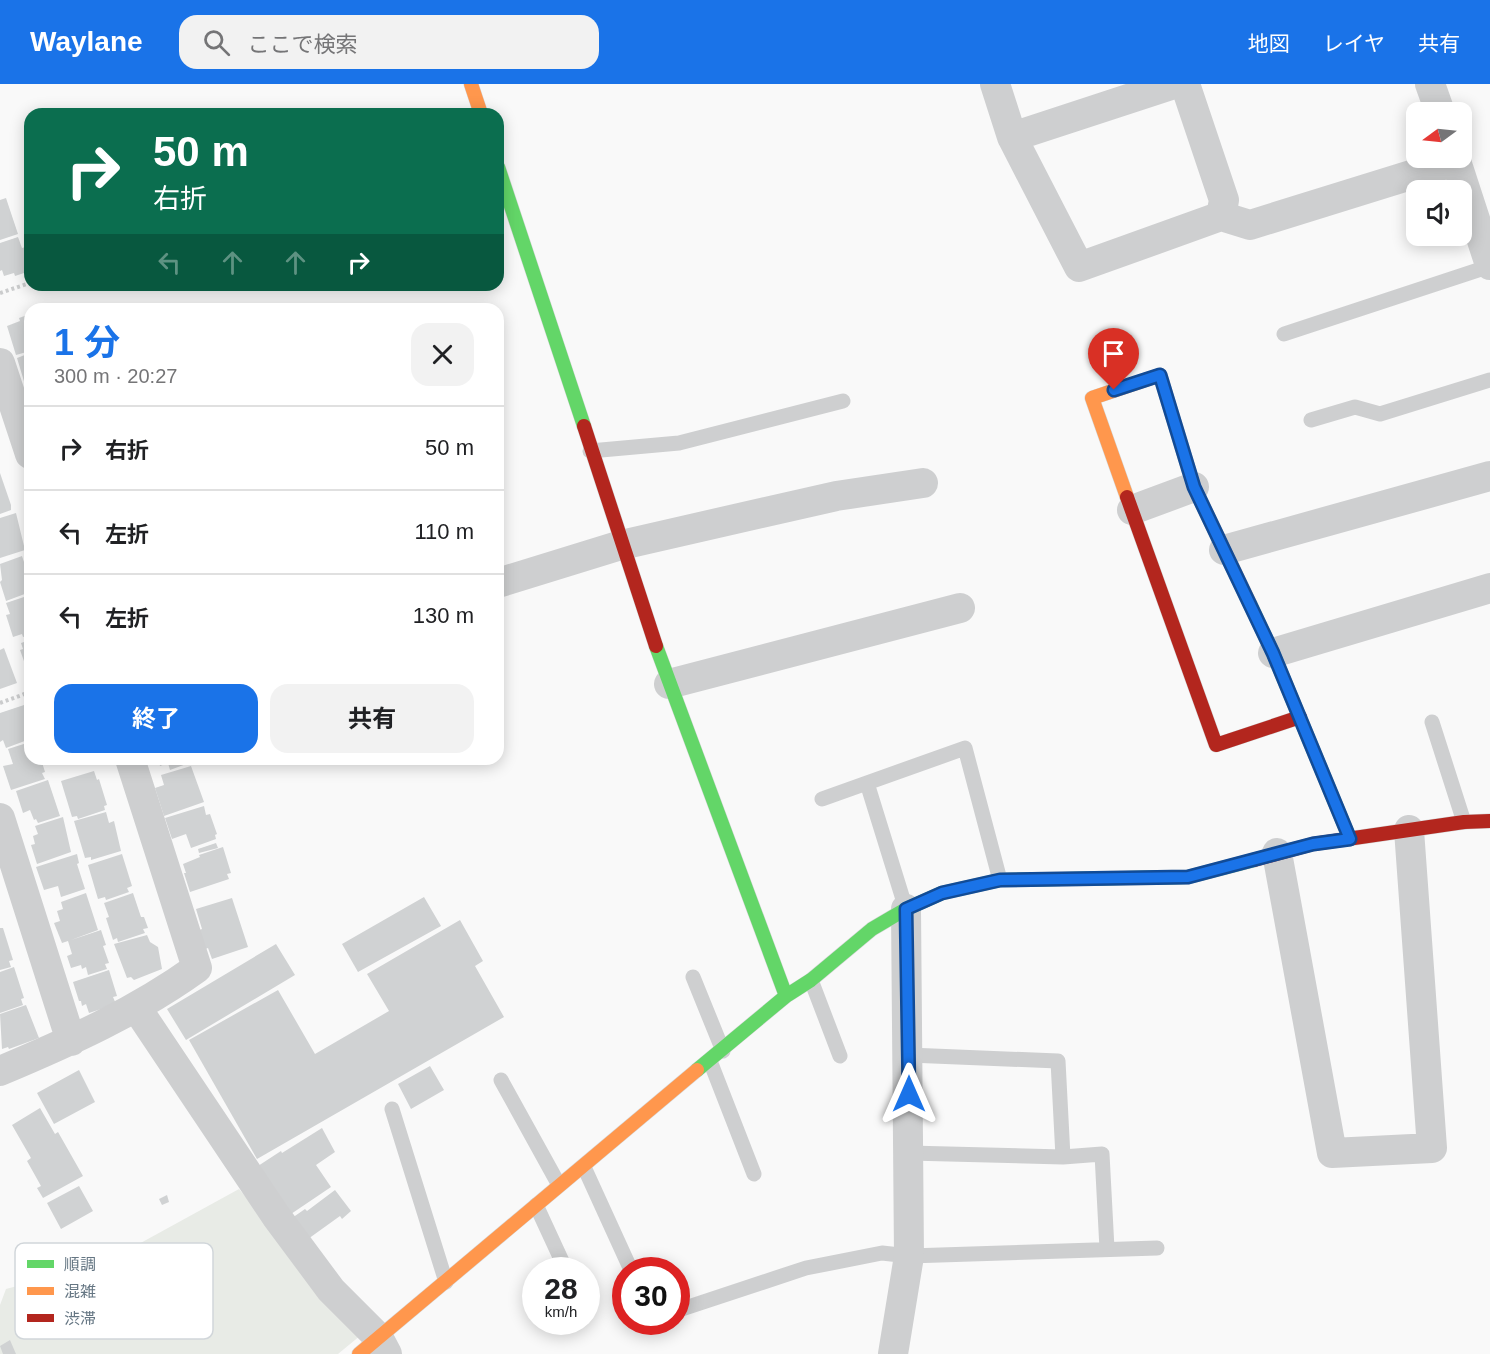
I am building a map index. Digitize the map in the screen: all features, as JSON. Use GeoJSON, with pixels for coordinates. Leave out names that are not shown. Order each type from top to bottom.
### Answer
{"type":"FeatureCollection","features":[{"type":"Feature","properties":{"kind":"street"},"geometry":{"type":"LineString","coordinates":[[471,84],[479,108]]}},
{"type":"Feature","properties":{"kind":"street"},"geometry":{"type":"LineString","coordinates":[[995,84],[1012,137],[1079,267],[1221,216],[1250,225],[1427,168]]}},
{"type":"Feature","properties":{"kind":"street"},"geometry":{"type":"LineString","coordinates":[[1012,137],[1174,84]]}},
{"type":"Feature","properties":{"kind":"street"},"geometry":{"type":"LineString","coordinates":[[1185,84],[1224,200],[1221,216]]}},
{"type":"Feature","properties":{"kind":"street"},"geometry":{"type":"LineString","coordinates":[[1430,84],[1436,102]]}},
{"type":"Feature","properties":{"kind":"street"},"geometry":{"type":"LineString","coordinates":[[1458,168],[1490,266]]}},
{"type":"Feature","properties":{"kind":"street"},"geometry":{"type":"LineString","coordinates":[[504,186],[621,545],[669,684],[786,996]]}},
{"type":"Feature","properties":{"kind":"street"},"geometry":{"type":"LineString","coordinates":[[1,369],[24,436]]}},
{"type":"Feature","properties":{"kind":"street"},"geometry":{"type":"LineString","coordinates":[[1300,717],[1216,745],[1092,398],[1160,375],[1194,487],[1273,653],[1300,717],[1350,839]]}},
{"type":"Feature","properties":{"kind":"street"},"geometry":{"type":"LineString","coordinates":[[1224,550],[1490,476]]}},
{"type":"Feature","properties":{"kind":"street"},"geometry":{"type":"LineString","coordinates":[[504,581],[621,545],[837,496],[923,483]]}},
{"type":"Feature","properties":{"kind":"street"},"geometry":{"type":"LineString","coordinates":[[1132,510],[1194,487]]}},
{"type":"Feature","properties":{"kind":"street"},"geometry":{"type":"LineString","coordinates":[[1273,653],[1490,588]]}},
{"type":"Feature","properties":{"kind":"street"},"geometry":{"type":"LineString","coordinates":[[669,684],[960,608]]}},
{"type":"Feature","properties":{"kind":"street"},"geometry":{"type":"LineString","coordinates":[[0,1071],[71,1041],[136,1007],[197,968],[132,765]]}},
{"type":"Feature","properties":{"kind":"street"},"geometry":{"type":"LineString","coordinates":[[0,818],[71,1041]]}},
{"type":"Feature","properties":{"kind":"street"},"geometry":{"type":"LineString","coordinates":[[136,1007],[276,1216],[374,1348],[446,1282],[559,1185],[584,1167],[786,996],[811,980],[872,929],[906,909],[942,893],[1000,880],[1188,877],[1313,844],[1464,822],[1490,821]]}},
{"type":"Feature","properties":{"kind":"street"},"geometry":{"type":"LineString","coordinates":[[1277,853],[1332,1153],[1432,1148],[1409,830]]}},
{"type":"Feature","properties":{"kind":"street"},"geometry":{"type":"LineString","coordinates":[[893,1354],[909,1256],[906,909]]}},
{"type":"Feature","properties":{"kind":"lane"},"geometry":{"type":"LineString","coordinates":[[1284,334],[1490,266]]}},
{"type":"Feature","properties":{"kind":"lane"},"geometry":{"type":"LineString","coordinates":[[1311,420],[1355,407],[1380,414],[1490,380]]}},
{"type":"Feature","properties":{"kind":"lane"},"geometry":{"type":"LineString","coordinates":[[590,451],[679,443],[843,401]]}},
{"type":"Feature","properties":{"kind":"lane"},"geometry":{"type":"LineString","coordinates":[[1432,722],[1464,822]]}},
{"type":"Feature","properties":{"kind":"lane"},"geometry":{"type":"LineString","coordinates":[[822,799],[965,748],[1000,880]]}},
{"type":"Feature","properties":{"kind":"lane"},"geometry":{"type":"LineString","coordinates":[[867,783],[906,909]]}},
{"type":"Feature","properties":{"kind":"lane"},"geometry":{"type":"LineString","coordinates":[[693,977],[723,1051]]}},
{"type":"Feature","properties":{"kind":"lane"},"geometry":{"type":"LineString","coordinates":[[811,980],[840,1056]]}},
{"type":"Feature","properties":{"kind":"lane"},"geometry":{"type":"LineString","coordinates":[[909,1055],[1058,1061],[1063,1157]]}},
{"type":"Feature","properties":{"kind":"lane"},"geometry":{"type":"LineString","coordinates":[[710,1061],[753,1174]]}},
{"type":"Feature","properties":{"kind":"lane"},"geometry":{"type":"LineString","coordinates":[[501,1080],[559,1185]]}},
{"type":"Feature","properties":{"kind":"lane"},"geometry":{"type":"LineString","coordinates":[[392,1109],[446,1282]]}},
{"type":"Feature","properties":{"kind":"lane"},"geometry":{"type":"LineString","coordinates":[[909,1154],[1063,1157],[1102,1154],[1107,1249]]}},
{"type":"Feature","properties":{"kind":"lane"},"geometry":{"type":"LineString","coordinates":[[584,1167],[625,1257]]}},
{"type":"Feature","properties":{"kind":"lane"},"geometry":{"type":"LineString","coordinates":[[536,1205],[560,1257]]}},
{"type":"Feature","properties":{"kind":"lane"},"geometry":{"type":"LineString","coordinates":[[690,1306],[807,1268],[882,1253],[909,1256],[1157,1248]]}},
{"type":"Feature","properties":{"kind":"path"},"geometry":{"type":"LineString","coordinates":[[0,293],[24,285]]}},
{"type":"Feature","properties":{"kind":"path"},"geometry":{"type":"LineString","coordinates":[[0,702],[24,694]]}},
{"type":"Feature","properties":{"kind":"shaded area"},"geometry":{"type":"Polygon","coordinates":[[[239,1189],[361,1335],[338,1354],[0,1354],[0,1305],[6,1289],[15,1287],[15,1339],[213,1339],[213,1243],[141,1243],[239,1189]]]}},
{"type":"Feature","properties":{"kind":"building"},"geometry":{"type":"Polygon","coordinates":[[[6,198],[18,234],[0,240],[0,200],[6,198]]]}},
{"type":"Feature","properties":{"kind":"building"},"geometry":{"type":"Polygon","coordinates":[[[18,237],[22,248],[24,247],[24,273],[4,276],[2,270],[0,271],[0,243],[18,237]]]}},
{"type":"Feature","properties":{"kind":"building"},"geometry":{"type":"Polygon","coordinates":[[[24,316],[24,353],[16,355],[7,326],[20,321],[19,318],[24,316]]]}},
{"type":"Feature","properties":{"kind":"building"},"geometry":{"type":"Polygon","coordinates":[[[24,355],[24,381],[17,358],[24,355]]]}},
{"type":"Feature","properties":{"kind":"building"},"geometry":{"type":"Polygon","coordinates":[[[0,473],[11,510],[0,514],[0,473]]]}},
{"type":"Feature","properties":{"kind":"building"},"geometry":{"type":"Polygon","coordinates":[[[16,513],[24,550],[0,558],[0,518],[16,513]]]}},
{"type":"Feature","properties":{"kind":"building"},"geometry":{"type":"Polygon","coordinates":[[[22,556],[24,594],[6,601],[0,582],[2,580],[0,564],[22,556]]]}},
{"type":"Feature","properties":{"kind":"building"},"geometry":{"type":"Polygon","coordinates":[[[24,597],[24,637],[22,634],[13,637],[6,615],[10,614],[6,603],[24,597]]]}},
{"type":"Feature","properties":{"kind":"building"},"geometry":{"type":"Polygon","coordinates":[[[24,642],[24,661],[20,650],[23,649],[21,643],[24,642]]]}},
{"type":"Feature","properties":{"kind":"building"},"geometry":{"type":"Polygon","coordinates":[[[4,648],[17,683],[0,689],[0,650],[4,648]]]}},
{"type":"Feature","properties":{"kind":"building"},"geometry":{"type":"Polygon","coordinates":[[[24,705],[24,741],[6,748],[3,740],[0,742],[0,713],[24,705]]]}},
{"type":"Feature","properties":{"kind":"building"},"geometry":{"type":"Polygon","coordinates":[[[24,744],[24,765],[43,765],[45,772],[42,773],[45,779],[11,790],[3,766],[13,764],[8,749],[24,744]]]}},
{"type":"Feature","properties":{"kind":"building"},"geometry":{"type":"Polygon","coordinates":[[[169,765],[184,765],[170,770],[169,765]]]}},
{"type":"Feature","properties":{"kind":"building"},"geometry":{"type":"Polygon","coordinates":[[[191,766],[204,802],[164,816],[155,788],[164,785],[161,775],[191,766]]]}},
{"type":"Feature","properties":{"kind":"building"},"geometry":{"type":"Polygon","coordinates":[[[94,771],[97,780],[99,779],[107,805],[104,806],[105,810],[78,819],[77,816],[72,817],[61,781],[94,771]]]}},
{"type":"Feature","properties":{"kind":"building"},"geometry":{"type":"Polygon","coordinates":[[[48,780],[60,816],[38,823],[36,819],[34,820],[30,810],[23,813],[16,791],[48,780]]]}},
{"type":"Feature","properties":{"kind":"building"},"geometry":{"type":"Polygon","coordinates":[[[204,806],[206,815],[210,814],[217,834],[216,839],[191,848],[186,834],[172,839],[165,818],[204,806]]]}},
{"type":"Feature","properties":{"kind":"building"},"geometry":{"type":"Polygon","coordinates":[[[106,812],[109,823],[114,821],[121,851],[91,860],[91,857],[85,858],[74,821],[106,812]]]}},
{"type":"Feature","properties":{"kind":"building"},"geometry":{"type":"Polygon","coordinates":[[[63,817],[71,852],[37,864],[31,845],[35,844],[33,836],[38,834],[35,826],[63,817]]]}},
{"type":"Feature","properties":{"kind":"building"},"geometry":{"type":"Polygon","coordinates":[[[216,843],[218,848],[199,853],[198,849],[216,843]]]}},
{"type":"Feature","properties":{"kind":"building"},"geometry":{"type":"Polygon","coordinates":[[[223,847],[231,873],[227,874],[229,879],[190,892],[183,864],[200,857],[199,855],[223,847]]]}},
{"type":"Feature","properties":{"kind":"building"},"geometry":{"type":"Polygon","coordinates":[[[77,854],[79,863],[77,864],[85,889],[61,897],[58,886],[44,890],[36,867],[77,854]]]}},
{"type":"Feature","properties":{"kind":"building"},"geometry":{"type":"Polygon","coordinates":[[[122,854],[132,886],[127,888],[129,892],[106,900],[105,897],[98,899],[88,865],[122,854]]]}},
{"type":"Feature","properties":{"kind":"building"},"geometry":{"type":"Polygon","coordinates":[[[86,893],[98,930],[71,940],[101,930],[106,945],[103,946],[109,963],[105,964],[107,969],[88,975],[86,967],[82,969],[81,965],[71,968],[67,956],[72,954],[68,941],[62,943],[54,923],[60,921],[57,911],[63,909],[61,902],[86,893]]]}},
{"type":"Feature","properties":{"kind":"building"},"geometry":{"type":"Polygon","coordinates":[[[133,893],[141,917],[144,917],[148,928],[143,929],[145,933],[118,942],[117,938],[113,940],[104,903],[133,893]]]}},
{"type":"Feature","properties":{"kind":"building"},"geometry":{"type":"Polygon","coordinates":[[[424,897],[441,926],[358,972],[342,944],[424,897]]]}},
{"type":"Feature","properties":{"kind":"building"},"geometry":{"type":"Polygon","coordinates":[[[232,898],[248,947],[212,959],[208,948],[203,950],[197,931],[202,929],[196,909],[232,898]]]}},
{"type":"Feature","properties":{"kind":"building"},"geometry":{"type":"Polygon","coordinates":[[[460,920],[483,961],[475,966],[504,1017],[257,1159],[189,1040],[278,990],[315,1054],[389,1011],[367,974],[460,920]]]}},
{"type":"Feature","properties":{"kind":"building"},"geometry":{"type":"Polygon","coordinates":[[[0,928],[3,928],[13,960],[9,961],[11,967],[0,970],[0,928]]]}},
{"type":"Feature","properties":{"kind":"building"},"geometry":{"type":"Polygon","coordinates":[[[147,935],[150,942],[158,947],[162,969],[134,980],[131,977],[127,978],[114,944],[147,935]]]}},
{"type":"Feature","properties":{"kind":"building"},"geometry":{"type":"Polygon","coordinates":[[[276,944],[295,975],[186,1040],[167,1009],[276,944]]]}},
{"type":"Feature","properties":{"kind":"building"},"geometry":{"type":"Polygon","coordinates":[[[14,967],[24,998],[21,999],[23,1005],[0,1013],[0,972],[14,967]]]}},
{"type":"Feature","properties":{"kind":"building"},"geometry":{"type":"Polygon","coordinates":[[[109,970],[117,996],[113,997],[116,1004],[89,1013],[86,1004],[82,1006],[79,1001],[73,982],[109,970]]]}},
{"type":"Feature","properties":{"kind":"building"},"geometry":{"type":"Polygon","coordinates":[[[26,1005],[39,1038],[9,1049],[8,1047],[2,1049],[0,1014],[26,1005]]]}},
{"type":"Feature","properties":{"kind":"building"},"geometry":{"type":"Polygon","coordinates":[[[430,1066],[444,1090],[411,1109],[398,1084],[430,1066]]]}},
{"type":"Feature","properties":{"kind":"building"},"geometry":{"type":"Polygon","coordinates":[[[79,1070],[95,1102],[54,1124],[37,1093],[79,1070]]]}},
{"type":"Feature","properties":{"kind":"building"},"geometry":{"type":"Polygon","coordinates":[[[40,1108],[55,1134],[58,1132],[83,1176],[43,1198],[37,1188],[41,1186],[27,1161],[31,1158],[12,1125],[40,1108]]]}},
{"type":"Feature","properties":{"kind":"building"},"geometry":{"type":"Polygon","coordinates":[[[322,1128],[335,1152],[316,1165],[331,1187],[291,1214],[258,1166],[322,1128]]]}},
{"type":"Feature","properties":{"kind":"building"},"geometry":{"type":"Polygon","coordinates":[[[79,1186],[93,1211],[61,1229],[47,1203],[79,1186]]]}},
{"type":"Feature","properties":{"kind":"building"},"geometry":{"type":"Polygon","coordinates":[[[335,1190],[351,1211],[342,1219],[340,1216],[308,1239],[292,1218],[305,1209],[307,1211],[335,1190]]]}},
{"type":"Feature","properties":{"kind":"building"},"geometry":{"type":"Polygon","coordinates":[[[167,1195],[169,1202],[162,1205],[159,1199],[167,1195]]]}},
{"type":"Feature","properties":{"kind":"building"},"geometry":{"type":"Polygon","coordinates":[[[10,1340],[16,1354],[3,1354],[0,1346],[10,1340]]]}},
{"type":"Feature","properties":{"kind":"traffic: fast"},"geometry":{"type":"LineString","coordinates":[[504,185],[584,426]]}},
{"type":"Feature","properties":{"kind":"traffic: fast"},"geometry":{"type":"LineString","coordinates":[[1250,604],[1273,653],[1350,839]]}},
{"type":"Feature","properties":{"kind":"traffic: fast"},"geometry":{"type":"LineString","coordinates":[[656,646],[786,996]]}},
{"type":"Feature","properties":{"kind":"traffic: fast"},"geometry":{"type":"LineString","coordinates":[[697,1070],[872,929],[906,909],[942,893],[1000,880],[1188,877],[1254,860]]}},
{"type":"Feature","properties":{"kind":"traffic: slow"},"geometry":{"type":"LineString","coordinates":[[471,84],[479,108]]}},
{"type":"Feature","properties":{"kind":"traffic: slow"},"geometry":{"type":"LineString","coordinates":[[1127,497],[1092,398],[1160,375],[1194,487],[1250,604]]}},
{"type":"Feature","properties":{"kind":"traffic: slow"},"geometry":{"type":"LineString","coordinates":[[359,1354],[697,1070]]}},
{"type":"Feature","properties":{"kind":"traffic: jam"},"geometry":{"type":"LineString","coordinates":[[584,426],[656,646]]}},
{"type":"Feature","properties":{"kind":"traffic: jam"},"geometry":{"type":"LineString","coordinates":[[1127,497],[1216,745],[1300,717]]}},
{"type":"Feature","properties":{"kind":"traffic: jam"},"geometry":{"type":"LineString","coordinates":[[1254,860],[1313,844],[1464,822],[1490,821]]}},
{"type":"Feature","properties":{"kind":"route"},"geometry":{"type":"LineString","coordinates":[[909,1094],[906,909],[942,893],[1000,880],[1188,877],[1313,844],[1350,839],[1273,653],[1194,487],[1160,375],[1114,390]]}}]}
